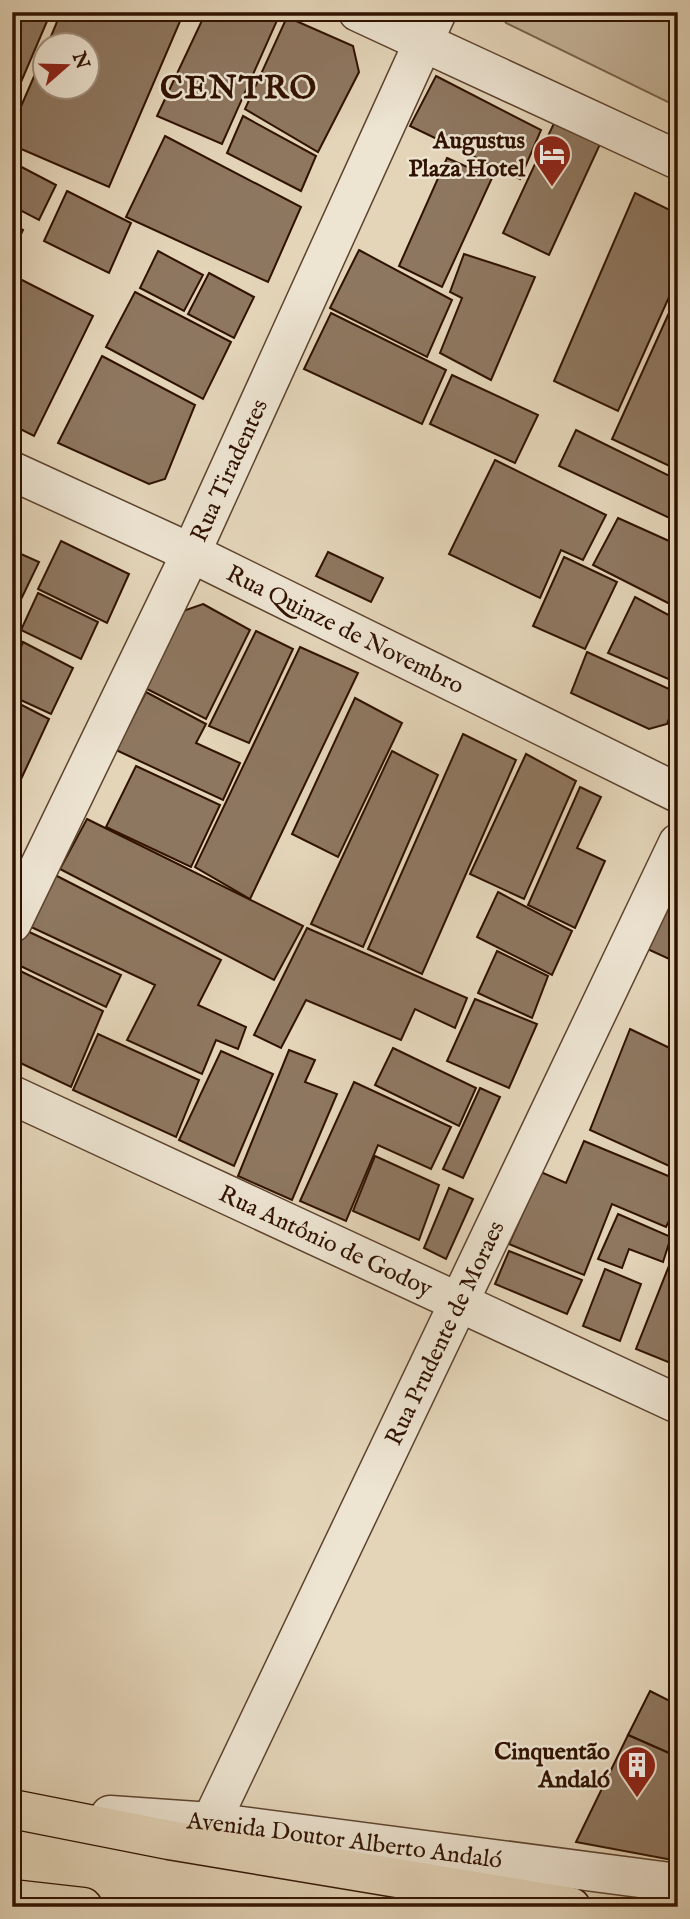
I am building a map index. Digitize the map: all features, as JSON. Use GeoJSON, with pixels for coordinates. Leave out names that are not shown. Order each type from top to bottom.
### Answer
{"type":"FeatureCollection","features":[{"type":"Feature","properties":{"kind":"main road","name":"Avenida Doutor Alberto Andaló"},"geometry":{"type":"LineString","coordinates":[[12,1809],[169,1840],[563,1906]]}},
{"type":"Feature","properties":{"kind":"main road"},"geometry":{"type":"LineString","coordinates":[[12,1902],[83,1907]]}},
{"type":"Feature","properties":{"kind":"street"},"geometry":{"type":"LineString","coordinates":[[358,12],[430,27],[678,160]]}},
{"type":"Feature","properties":{"kind":"street","name":"Rua Tiradentes"},"geometry":{"type":"LineString","coordinates":[[12,923],[191,553],[430,27]]}},
{"type":"Feature","properties":{"kind":"street","name":"Rua Quinze de Novembro"},"geometry":{"type":"LineString","coordinates":[[12,471],[191,553],[678,793]]}},
{"type":"Feature","properties":{"kind":"street","name":"Rua Prudente de Moraes"},"geometry":{"type":"LineString","coordinates":[[211,1822],[678,843]]}},
{"type":"Feature","properties":{"kind":"street","name":"Rua Antônio de Godoy"},"geometry":{"type":"LineString","coordinates":[[12,1095],[678,1404]]}},
{"type":"Feature","properties":{"kind":"street","name":"Avenida Doutor Alberto Andaló"},"geometry":{"type":"LineString","coordinates":[[12,1809],[211,1822],[678,1883]]}},
{"type":"Feature","properties":{"kind":"street"},"geometry":{"type":"LineString","coordinates":[[12,1902],[25,1907]]}},
{"type":"Feature","properties":{"kind":"shaded area"},"geometry":{"type":"Polygon","coordinates":[[[499,12],[678,12],[678,107],[506,23],[499,12]]]}},
{"type":"Feature","properties":{"kind":"building"},"geometry":{"type":"Polygon","coordinates":[[[12,12],[51,12],[42,32],[32,32],[32,56],[12,103],[12,12]]]}},
{"type":"Feature","properties":{"kind":"building"},"geometry":{"type":"Polygon","coordinates":[[[61,12],[184,12],[109,187],[12,145],[12,127],[32,81],[32,102],[102,102],[102,32],[53,32],[61,12]]]}},
{"type":"Feature","properties":{"kind":"building"},"geometry":{"type":"Polygon","coordinates":[[[206,12],[272,12],[279,16],[222,144],[157,116],[206,12]]]}},
{"type":"Feature","properties":{"kind":"building"},"geometry":{"type":"Polygon","coordinates":[[[287,17],[353,46],[359,72],[318,152],[245,109],[287,17]]]}},
{"type":"Feature","properties":{"kind":"building"},"geometry":{"type":"Polygon","coordinates":[[[436,76],[541,130],[520,179],[410,126],[436,76]]]}},
{"type":"Feature","properties":{"kind":"building"},"geometry":{"type":"Polygon","coordinates":[[[243,116],[316,156],[301,191],[227,153],[243,116]]]}},
{"type":"Feature","properties":{"kind":"building","name":"Augustus Plaza Hotel"},"geometry":{"type":"Polygon","coordinates":[[[555,121],[601,142],[549,255],[503,233],[555,121]]]}},
{"type":"Feature","properties":{"kind":"building"},"geometry":{"type":"Polygon","coordinates":[[[165,136],[301,207],[268,282],[126,217],[165,136]]]}},
{"type":"Feature","properties":{"kind":"building"},"geometry":{"type":"Polygon","coordinates":[[[447,158],[492,178],[442,287],[399,266],[447,158]]]}},
{"type":"Feature","properties":{"kind":"building"},"geometry":{"type":"Polygon","coordinates":[[[12,162],[56,185],[39,220],[12,206],[12,162]]]}},
{"type":"Feature","properties":{"kind":"building"},"geometry":{"type":"Polygon","coordinates":[[[67,191],[131,223],[109,273],[44,241],[67,191]]]}},
{"type":"Feature","properties":{"kind":"building"},"geometry":{"type":"Polygon","coordinates":[[[635,193],[678,214],[678,277],[618,411],[554,381],[635,193]]]}},
{"type":"Feature","properties":{"kind":"building"},"geometry":{"type":"Polygon","coordinates":[[[12,224],[23,230],[12,253],[12,224]]]}},
{"type":"Feature","properties":{"kind":"building"},"geometry":{"type":"Polygon","coordinates":[[[359,250],[452,300],[427,357],[330,308],[359,250]]]}},
{"type":"Feature","properties":{"kind":"building"},"geometry":{"type":"Polygon","coordinates":[[[158,251],[203,275],[184,311],[140,288],[158,251]]]}},
{"type":"Feature","properties":{"kind":"building"},"geometry":{"type":"Polygon","coordinates":[[[464,254],[535,277],[491,380],[440,353],[462,298],[450,292],[464,254]]]}},
{"type":"Feature","properties":{"kind":"building"},"geometry":{"type":"Polygon","coordinates":[[[209,273],[254,297],[234,338],[188,314],[209,273]]]}},
{"type":"Feature","properties":{"kind":"building"},"geometry":{"type":"Polygon","coordinates":[[[12,275],[93,316],[34,436],[12,425],[12,275]]]}},
{"type":"Feature","properties":{"kind":"building"},"geometry":{"type":"Polygon","coordinates":[[[135,292],[231,342],[203,399],[106,347],[135,292]]]}},
{"type":"Feature","properties":{"kind":"building"},"geometry":{"type":"Polygon","coordinates":[[[678,293],[678,470],[612,439],[678,293]]]}},
{"type":"Feature","properties":{"kind":"building"},"geometry":{"type":"Polygon","coordinates":[[[331,313],[446,370],[422,424],[304,369],[331,313]]]}},
{"type":"Feature","properties":{"kind":"building"},"geometry":{"type":"Polygon","coordinates":[[[102,356],[195,405],[165,479],[149,484],[58,443],[102,356]]]}},
{"type":"Feature","properties":{"kind":"building"},"geometry":{"type":"Polygon","coordinates":[[[452,375],[538,415],[515,463],[430,424],[452,375]]]}},
{"type":"Feature","properties":{"kind":"building"},"geometry":{"type":"Polygon","coordinates":[[[576,430],[678,480],[678,522],[559,466],[576,430]]]}},
{"type":"Feature","properties":{"kind":"building"},"geometry":{"type":"Polygon","coordinates":[[[495,460],[606,515],[583,560],[561,550],[540,598],[449,554],[495,460]]]}},
{"type":"Feature","properties":{"kind":"building"},"geometry":{"type":"Polygon","coordinates":[[[618,518],[678,545],[678,608],[593,565],[618,518]]]}},
{"type":"Feature","properties":{"kind":"building"},"geometry":{"type":"Polygon","coordinates":[[[61,541],[129,574],[107,623],[38,589],[61,541]]]}},
{"type":"Feature","properties":{"kind":"building"},"geometry":{"type":"Polygon","coordinates":[[[12,550],[39,562],[12,618],[12,550]]]}},
{"type":"Feature","properties":{"kind":"building"},"geometry":{"type":"Polygon","coordinates":[[[328,552],[383,578],[371,602],[316,576],[328,552]]]}},
{"type":"Feature","properties":{"kind":"building"},"geometry":{"type":"Polygon","coordinates":[[[564,557],[617,582],[585,649],[533,626],[564,557]]]}},
{"type":"Feature","properties":{"kind":"building"},"geometry":{"type":"Polygon","coordinates":[[[38,593],[98,622],[81,659],[21,630],[38,593]]]}},
{"type":"Feature","properties":{"kind":"building"},"geometry":{"type":"Polygon","coordinates":[[[635,597],[678,620],[678,671],[673,681],[608,653],[635,597]]]}},
{"type":"Feature","properties":{"kind":"building"},"geometry":{"type":"Polygon","coordinates":[[[203,604],[250,630],[206,719],[145,688],[183,611],[203,604]]]}},
{"type":"Feature","properties":{"kind":"building"},"geometry":{"type":"Polygon","coordinates":[[[256,631],[293,649],[249,743],[209,726],[256,631]]]}},
{"type":"Feature","properties":{"kind":"building"},"geometry":{"type":"Polygon","coordinates":[[[23,642],[73,668],[51,714],[12,696],[12,667],[23,642]]]}},
{"type":"Feature","properties":{"kind":"building"},"geometry":{"type":"Polygon","coordinates":[[[300,647],[358,673],[250,899],[195,867],[300,647]]]}},
{"type":"Feature","properties":{"kind":"building"},"geometry":{"type":"Polygon","coordinates":[[[587,652],[678,693],[667,724],[649,729],[571,693],[587,652]]]}},
{"type":"Feature","properties":{"kind":"building"},"geometry":{"type":"Polygon","coordinates":[[[146,692],[206,724],[196,743],[240,763],[223,800],[116,750],[146,692]]]}},
{"type":"Feature","properties":{"kind":"building"},"geometry":{"type":"Polygon","coordinates":[[[355,698],[402,723],[338,857],[292,834],[355,698]]]}},
{"type":"Feature","properties":{"kind":"building"},"geometry":{"type":"Polygon","coordinates":[[[12,700],[49,719],[16,790],[12,788],[12,700]]]}},
{"type":"Feature","properties":{"kind":"building"},"geometry":{"type":"Polygon","coordinates":[[[463,734],[516,760],[422,974],[368,949],[463,734]]]}},
{"type":"Feature","properties":{"kind":"building"},"geometry":{"type":"Polygon","coordinates":[[[392,751],[438,775],[363,947],[311,924],[392,751]]]}},
{"type":"Feature","properties":{"kind":"building"},"geometry":{"type":"Polygon","coordinates":[[[526,754],[576,781],[524,899],[470,874],[526,754]]]}},
{"type":"Feature","properties":{"kind":"building"},"geometry":{"type":"Polygon","coordinates":[[[136,766],[220,805],[191,867],[106,827],[136,766]]]}},
{"type":"Feature","properties":{"kind":"building"},"geometry":{"type":"Polygon","coordinates":[[[580,787],[601,797],[577,848],[605,861],[575,928],[528,905],[580,787]]]}},
{"type":"Feature","properties":{"kind":"building"},"geometry":{"type":"Polygon","coordinates":[[[87,819],[303,926],[274,980],[60,869],[87,819]]]}},
{"type":"Feature","properties":{"kind":"building"},"geometry":{"type":"Polygon","coordinates":[[[678,870],[678,963],[643,947],[678,870]]]}},
{"type":"Feature","properties":{"kind":"building"},"geometry":{"type":"Polygon","coordinates":[[[55,875],[221,960],[198,1005],[246,1027],[238,1049],[216,1040],[202,1074],[127,1040],[155,985],[29,926],[55,875]]]}},
{"type":"Feature","properties":{"kind":"building"},"geometry":{"type":"Polygon","coordinates":[[[498,892],[572,931],[552,975],[477,937],[498,892]]]}},
{"type":"Feature","properties":{"kind":"building"},"geometry":{"type":"Polygon","coordinates":[[[307,928],[467,998],[455,1028],[415,1009],[401,1040],[306,1000],[281,1048],[254,1035],[307,928]]]}},
{"type":"Feature","properties":{"kind":"building"},"geometry":{"type":"Polygon","coordinates":[[[25,930],[121,975],[106,1007],[12,962],[25,930]]]}},
{"type":"Feature","properties":{"kind":"building"},"geometry":{"type":"Polygon","coordinates":[[[497,951],[548,976],[532,1018],[478,993],[497,951]]]}},
{"type":"Feature","properties":{"kind":"building"},"geometry":{"type":"Polygon","coordinates":[[[12,967],[103,1011],[71,1087],[12,1059],[12,967]]]}},
{"type":"Feature","properties":{"kind":"building"},"geometry":{"type":"Polygon","coordinates":[[[475,999],[537,1024],[509,1088],[447,1061],[475,999]]]}},
{"type":"Feature","properties":{"kind":"building"},"geometry":{"type":"Polygon","coordinates":[[[630,1029],[678,1052],[678,1170],[590,1130],[630,1029]]]}},
{"type":"Feature","properties":{"kind":"building"},"geometry":{"type":"Polygon","coordinates":[[[98,1034],[199,1080],[176,1137],[73,1090],[98,1034]]]}},
{"type":"Feature","properties":{"kind":"building"},"geometry":{"type":"Polygon","coordinates":[[[393,1048],[476,1088],[459,1126],[375,1085],[393,1048]]]}},
{"type":"Feature","properties":{"kind":"building"},"geometry":{"type":"Polygon","coordinates":[[[289,1050],[315,1060],[305,1082],[337,1094],[292,1200],[238,1176],[289,1050]]]}},
{"type":"Feature","properties":{"kind":"building"},"geometry":{"type":"Polygon","coordinates":[[[221,1051],[273,1074],[234,1166],[179,1140],[221,1051]]]}},
{"type":"Feature","properties":{"kind":"building"},"geometry":{"type":"Polygon","coordinates":[[[354,1082],[451,1127],[431,1169],[378,1145],[346,1221],[300,1201],[354,1082]]]}},
{"type":"Feature","properties":{"kind":"building"},"geometry":{"type":"Polygon","coordinates":[[[480,1088],[500,1097],[463,1178],[443,1169],[480,1088]]]}},
{"type":"Feature","properties":{"kind":"building"},"geometry":{"type":"Polygon","coordinates":[[[584,1141],[678,1180],[678,1203],[666,1227],[612,1204],[584,1275],[509,1244],[541,1172],[566,1183],[584,1141]]]}},
{"type":"Feature","properties":{"kind":"building"},"geometry":{"type":"Polygon","coordinates":[[[375,1156],[439,1185],[419,1240],[353,1211],[375,1156]]]}},
{"type":"Feature","properties":{"kind":"building"},"geometry":{"type":"Polygon","coordinates":[[[449,1188],[473,1199],[446,1259],[424,1248],[449,1188]]]}},
{"type":"Feature","properties":{"kind":"building"},"geometry":{"type":"Polygon","coordinates":[[[618,1214],[671,1237],[663,1262],[629,1249],[622,1268],[598,1259],[618,1214]]]}},
{"type":"Feature","properties":{"kind":"building"},"geometry":{"type":"Polygon","coordinates":[[[678,1243],[678,1366],[636,1349],[678,1243]]]}},
{"type":"Feature","properties":{"kind":"building"},"geometry":{"type":"Polygon","coordinates":[[[509,1251],[582,1280],[567,1314],[495,1284],[509,1251]]]}},
{"type":"Feature","properties":{"kind":"building"},"geometry":{"type":"Polygon","coordinates":[[[605,1269],[641,1284],[620,1341],[583,1326],[605,1269]]]}},
{"type":"Feature","properties":{"kind":"building"},"geometry":{"type":"Polygon","coordinates":[[[650,1691],[678,1705],[678,1757],[628,1735],[650,1691]]]}},
{"type":"Feature","properties":{"kind":"building","name":"Cinquentão Andaló"},"geometry":{"type":"Polygon","coordinates":[[[628,1735],[678,1757],[678,1861],[576,1842],[628,1735]]]}},
{"type":"Feature","properties":{"kind":"place","name":"Augustus Plaza Hotel"},"geometry":{"type":"Point","coordinates":[552,188]}},
{"type":"Feature","properties":{"kind":"place","name":"Cinquentão Andaló"},"geometry":{"type":"Point","coordinates":[637,1799]}},
{"type":"Feature","properties":{"kind":"district","name":"CENTRO"},"geometry":{"type":"Point","coordinates":[239,87]}}]}
